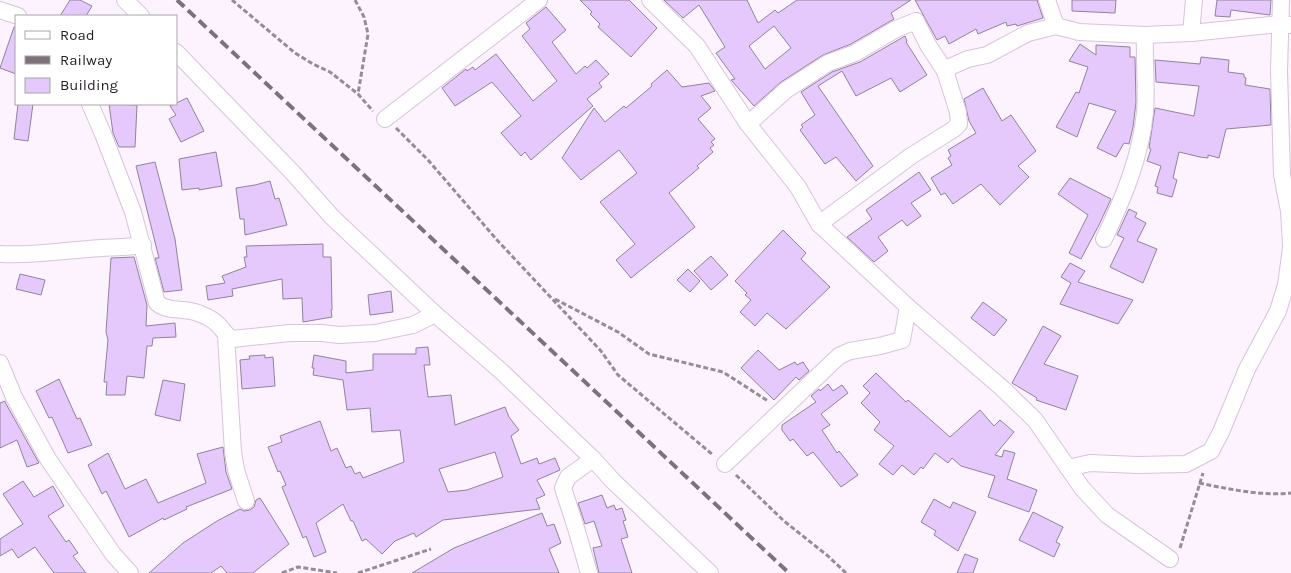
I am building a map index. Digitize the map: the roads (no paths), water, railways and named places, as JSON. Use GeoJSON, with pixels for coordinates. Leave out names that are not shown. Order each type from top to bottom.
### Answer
{"type":"FeatureCollection","features":[{"type":"Feature","properties":{"kind":"street"},"geometry":{"type":"LineString","coordinates":[[125,0],[140,15]]}},
{"type":"Feature","properties":{"kind":"street"},"geometry":{"type":"LineString","coordinates":[[385,119],[539,0]]}},
{"type":"Feature","properties":{"kind":"street"},"geometry":{"type":"LineString","coordinates":[[650,0],[697,46],[748,124],[798,187],[819,224],[908,307],[1002,388],[1035,420],[1082,488],[1107,516],[1170,559]]}},
{"type":"Feature","properties":{"kind":"street"},"geometry":{"type":"LineString","coordinates":[[1047,0],[1056,26]]}},
{"type":"Feature","properties":{"kind":"street"},"geometry":{"type":"LineString","coordinates":[[1191,33],[1194,0]]}},
{"type":"Feature","properties":{"kind":"street"},"geometry":{"type":"LineString","coordinates":[[1068,468],[1090,463],[1137,465],[1186,464],[1211,451],[1222,432],[1246,369],[1278,311],[1286,285],[1291,247],[1289,211],[1282,175],[1286,146],[1279,71],[1286,25],[1281,0]]}},
{"type":"Feature","properties":{"kind":"street"},"geometry":{"type":"LineString","coordinates":[[0,10],[15,15]]}},
{"type":"Feature","properties":{"kind":"street"},"geometry":{"type":"LineString","coordinates":[[748,124],[786,90],[828,63],[854,53],[896,29],[916,21],[928,45],[945,71],[958,112],[959,124],[897,166],[819,224]]}},
{"type":"Feature","properties":{"kind":"street"},"geometry":{"type":"LineString","coordinates":[[945,71],[968,59],[987,55],[1028,32],[1056,26],[1078,32],[1145,35],[1286,25]]}},
{"type":"Feature","properties":{"kind":"street"},"geometry":{"type":"LineString","coordinates":[[1104,239],[1133,168],[1138,147],[1144,113],[1145,35]]}},
{"type":"Feature","properties":{"kind":"street"},"geometry":{"type":"LineString","coordinates":[[178,54],[293,173],[332,217],[435,314],[501,371],[710,573]]}},
{"type":"Feature","properties":{"kind":"street"},"geometry":{"type":"LineString","coordinates":[[90,105],[133,212],[157,304],[163,308],[173,310],[185,309],[200,313],[215,321],[226,335],[232,339],[290,333],[338,335],[375,333],[413,325],[435,314]]}},
{"type":"Feature","properties":{"kind":"street"},"geometry":{"type":"LineString","coordinates":[[0,254],[28,255],[142,245]]}},
{"type":"Feature","properties":{"kind":"street"},"geometry":{"type":"LineString","coordinates":[[724,464],[839,356],[850,351],[902,340],[908,307]]}},
{"type":"Feature","properties":{"kind":"street"},"geometry":{"type":"LineString","coordinates":[[226,335],[233,452],[236,470],[246,500]]}},
{"type":"Feature","properties":{"kind":"street"},"geometry":{"type":"LineString","coordinates":[[0,363],[14,397],[48,460],[113,554],[130,573]]}},
{"type":"Feature","properties":{"kind":"street"},"geometry":{"type":"LineString","coordinates":[[589,573],[563,488],[568,477],[593,459]]}},
{"type":"Feature","properties":{"kind":"railway"},"geometry":{"type":"LineString","coordinates":[[177,0],[789,573]]}}]}
